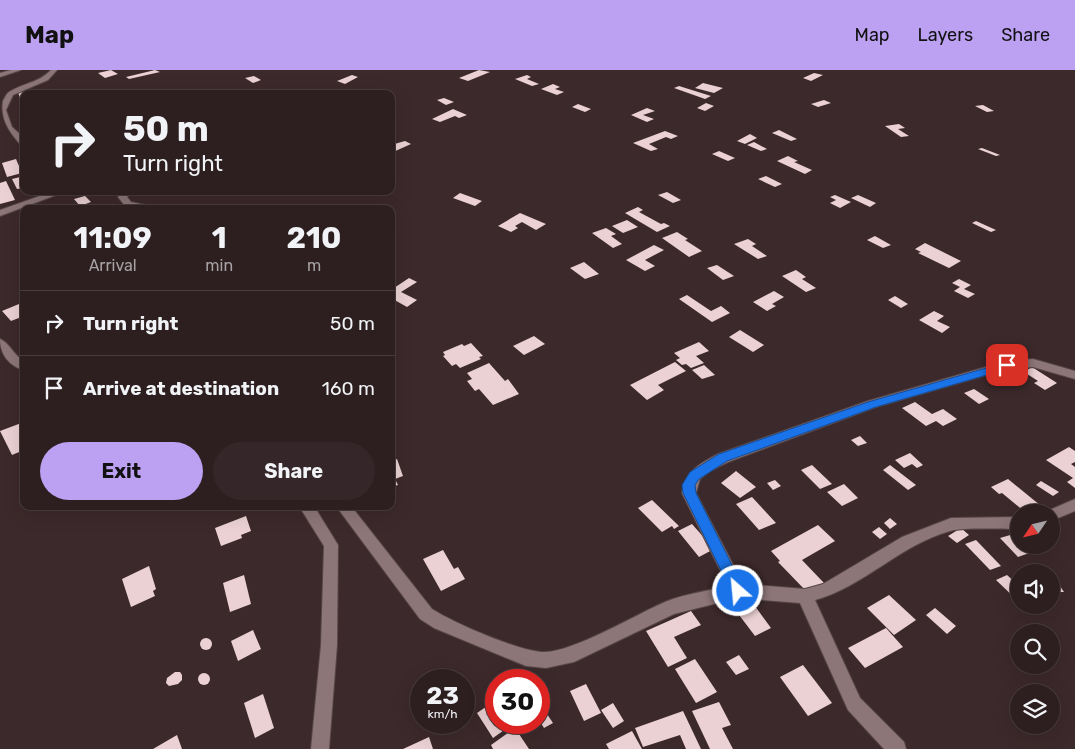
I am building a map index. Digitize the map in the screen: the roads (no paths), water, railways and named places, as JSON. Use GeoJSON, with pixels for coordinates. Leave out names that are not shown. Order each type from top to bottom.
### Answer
{"type":"FeatureCollection","features":[{"type":"Feature","properties":{"kind":"street"},"geometry":{"type":"LineString","coordinates":[[0,75],[18,70]]}},
{"type":"Feature","properties":{"kind":"street"},"geometry":{"type":"LineString","coordinates":[[20,139],[9,128],[2,110],[10,94],[46,79],[54,70]]}},
{"type":"Feature","properties":{"kind":"street"},"geometry":{"type":"LineString","coordinates":[[0,132],[9,128]]}},
{"type":"Feature","properties":{"kind":"street"},"geometry":{"type":"LineString","coordinates":[[21,205],[51,195]]}},
{"type":"Feature","properties":{"kind":"street"},"geometry":{"type":"LineString","coordinates":[[123,195],[122,196],[128,204],[134,205]]}},
{"type":"Feature","properties":{"kind":"street"},"geometry":{"type":"LineString","coordinates":[[0,212],[20,205]]}},
{"type":"Feature","properties":{"kind":"street"},"geometry":{"type":"LineString","coordinates":[[0,343],[15,361],[20,364]]}},
{"type":"Feature","properties":{"kind":"street"},"geometry":{"type":"LineString","coordinates":[[738,591],[690,493],[689,485],[694,476],[708,465],[872,404],[1007,365],[1033,363],[1075,374]]}},
{"type":"Feature","properties":{"kind":"street"},"geometry":{"type":"LineString","coordinates":[[1060,511],[1075,505]]}},
{"type":"Feature","properties":{"kind":"street"},"geometry":{"type":"LineString","coordinates":[[309,510],[331,545],[329,645],[320,749]]}},
{"type":"Feature","properties":{"kind":"street"},"geometry":{"type":"LineString","coordinates":[[345,510],[426,614],[440,623],[526,658],[546,660],[568,656],[671,607],[738,591],[805,596],[827,590],[907,541],[951,524],[1010,523]]}},
{"type":"Feature","properties":{"kind":"street"},"geometry":{"type":"LineString","coordinates":[[805,596],[854,704],[897,749]]}}]}
